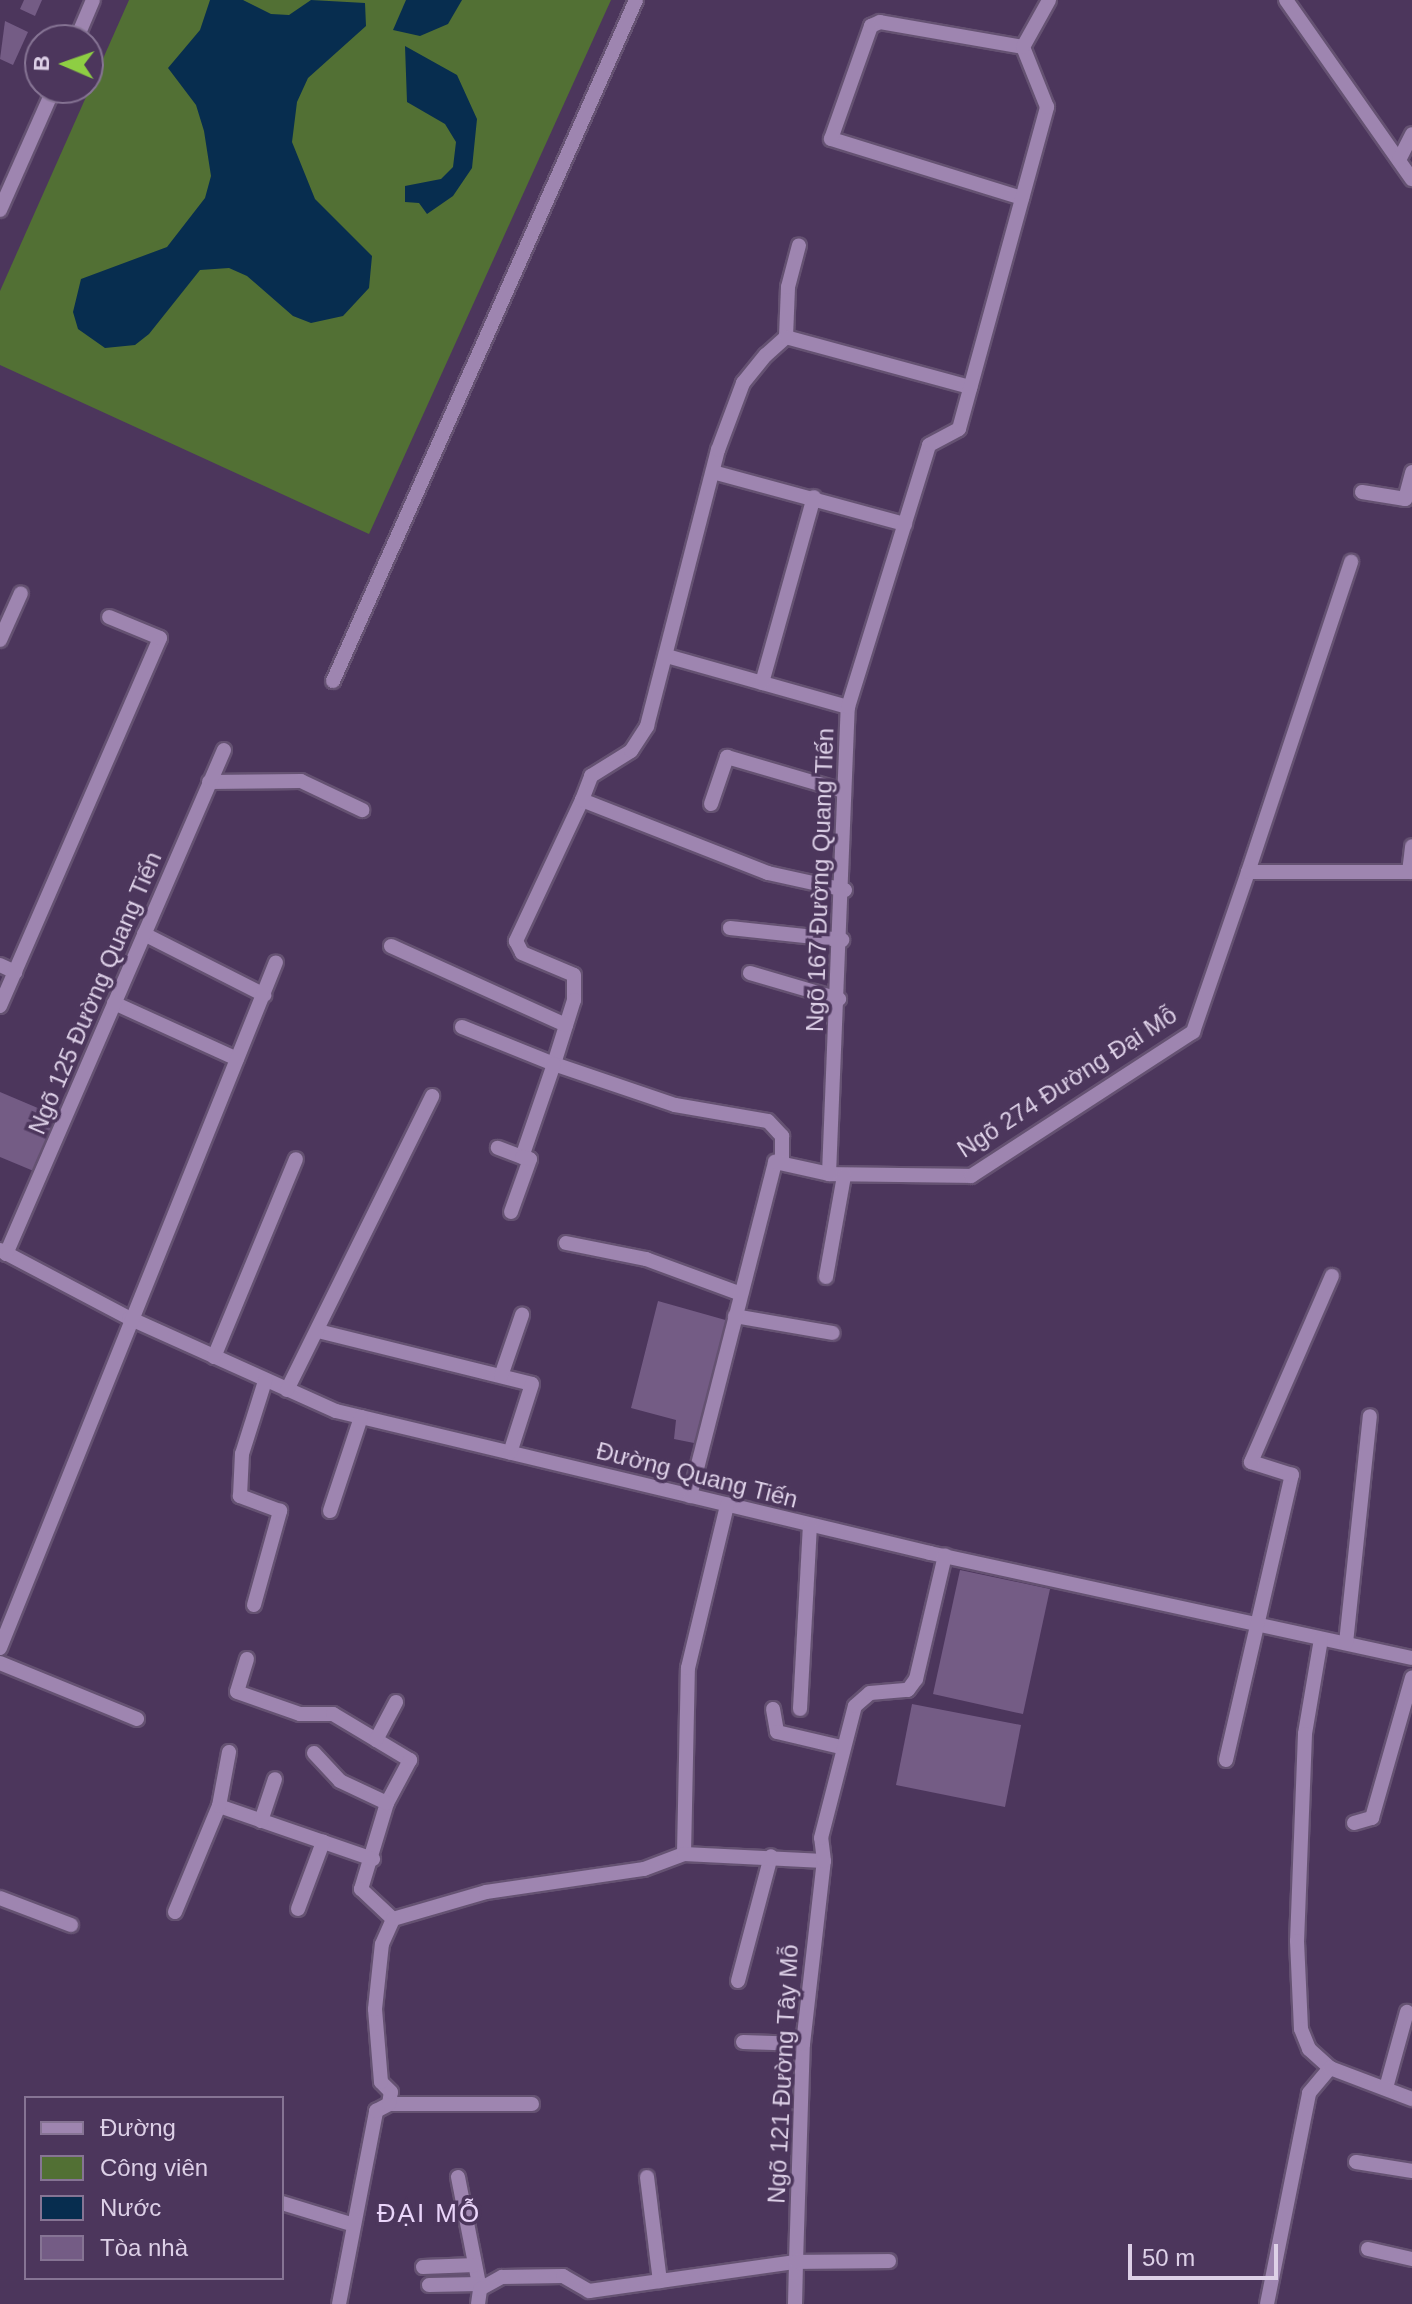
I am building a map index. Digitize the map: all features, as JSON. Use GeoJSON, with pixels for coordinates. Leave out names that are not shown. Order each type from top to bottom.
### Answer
{"type":"FeatureCollection","features":[{"type":"Feature","properties":{"kind":"street"},"geometry":{"type":"LineString","coordinates":[[83,24],[93,0]]}},
{"type":"Feature","properties":{"kind":"street"},"geometry":{"type":"LineString","coordinates":[[333,681],[636,0]]}},
{"type":"Feature","properties":{"kind":"street"},"geometry":{"type":"LineString","coordinates":[[1022,198],[831,139],[871,26],[880,22],[1023,47],[1049,0]]}},
{"type":"Feature","properties":{"kind":"street"},"geometry":{"type":"LineString","coordinates":[[1286,0],[1412,179]]}},
{"type":"Feature","properties":{"kind":"street","name":"Ngõ 167 Đường Quang Tiến"},"geometry":{"type":"LineString","coordinates":[[826,1277],[837,1175],[839,999],[845,890],[840,790],[848,707],[929,445],[959,429],[1047,107],[1023,47]]}},
{"type":"Feature","properties":{"kind":"street"},"geometry":{"type":"LineString","coordinates":[[0,210],[47,104]]}},
{"type":"Feature","properties":{"kind":"street"},"geometry":{"type":"LineString","coordinates":[[1399,160],[1412,134]]}},
{"type":"Feature","properties":{"kind":"street"},"geometry":{"type":"LineString","coordinates":[[522,1157],[566,1025],[574,975],[522,953],[516,941],[591,776],[631,751],[647,726],[670,657],[713,472],[743,383],[786,337],[788,287],[799,245]]}},
{"type":"Feature","properties":{"kind":"street"},"geometry":{"type":"LineString","coordinates":[[786,337],[970,387]]}},
{"type":"Feature","properties":{"kind":"street"},"geometry":{"type":"LineString","coordinates":[[713,472],[905,524]]}},
{"type":"Feature","properties":{"kind":"street"},"geometry":{"type":"LineString","coordinates":[[1362,492],[1405,499],[1412,472]]}},
{"type":"Feature","properties":{"kind":"street"},"geometry":{"type":"LineString","coordinates":[[762,683],[814,497]]}},
{"type":"Feature","properties":{"kind":"street","name":"Ngõ 274 Đường Đại Mỗ"},"geometry":{"type":"LineString","coordinates":[[837,1175],[971,1176],[1193,1032],[1351,562]]}},
{"type":"Feature","properties":{"kind":"street"},"geometry":{"type":"LineString","coordinates":[[0,640],[21,593]]}},
{"type":"Feature","properties":{"kind":"street"},"geometry":{"type":"LineString","coordinates":[[0,1006],[160,638],[109,617]]}},
{"type":"Feature","properties":{"kind":"street"},"geometry":{"type":"LineString","coordinates":[[670,657],[848,707]]}},
{"type":"Feature","properties":{"kind":"street","name":"Ngõ 125 Đường Quang Tiến"},"geometry":{"type":"LineString","coordinates":[[3,1252],[224,750]]}},
{"type":"Feature","properties":{"kind":"street"},"geometry":{"type":"LineString","coordinates":[[711,804],[727,757],[840,790]]}},
{"type":"Feature","properties":{"kind":"street"},"geometry":{"type":"LineString","coordinates":[[209,782],[301,781],[362,810]]}},
{"type":"Feature","properties":{"kind":"street"},"geometry":{"type":"LineString","coordinates":[[582,800],[768,873],[845,890]]}},
{"type":"Feature","properties":{"kind":"street"},"geometry":{"type":"LineString","coordinates":[[1248,872],[1410,872],[1412,846]]}},
{"type":"Feature","properties":{"kind":"street"},"geometry":{"type":"LineString","coordinates":[[730,928],[842,940]]}},
{"type":"Feature","properties":{"kind":"street"},"geometry":{"type":"LineString","coordinates":[[144,934],[264,995]]}},
{"type":"Feature","properties":{"kind":"street"},"geometry":{"type":"LineString","coordinates":[[391,946],[566,1025]]}},
{"type":"Feature","properties":{"kind":"street"},"geometry":{"type":"LineString","coordinates":[[0,1648],[7,1610],[276,962]]}},
{"type":"Feature","properties":{"kind":"street"},"geometry":{"type":"LineString","coordinates":[[0,965],[15,972]]}},
{"type":"Feature","properties":{"kind":"street"},"geometry":{"type":"LineString","coordinates":[[750,973],[839,999]]}},
{"type":"Feature","properties":{"kind":"street"},"geometry":{"type":"LineString","coordinates":[[114,1003],[237,1059]]}},
{"type":"Feature","properties":{"kind":"street"},"geometry":{"type":"LineString","coordinates":[[462,1027],[554,1064],[675,1105],[768,1121],[782,1136],[782,1163]]}},
{"type":"Feature","properties":{"kind":"street"},"geometry":{"type":"LineString","coordinates":[[287,1390],[432,1096]]}},
{"type":"Feature","properties":{"kind":"street"},"geometry":{"type":"LineString","coordinates":[[498,1148],[530,1159],[511,1212]]}},
{"type":"Feature","properties":{"kind":"street"},"geometry":{"type":"LineString","coordinates":[[214,1357],[296,1159]]}},
{"type":"Feature","properties":{"kind":"street"},"geometry":{"type":"LineString","coordinates":[[690,1496],[775,1162],[837,1175]]}},
{"type":"Feature","properties":{"kind":"street"},"geometry":{"type":"LineString","coordinates":[[566,1243],[646,1259],[741,1294]]}},
{"type":"Feature","properties":{"kind":"street","name":"Đường Quang Tiến"},"geometry":{"type":"LineString","coordinates":[[3,1252],[129,1318],[265,1381],[361,1417],[945,1555],[1014,1575],[1412,1658]]}},
{"type":"Feature","properties":{"kind":"street"},"geometry":{"type":"LineString","coordinates":[[1226,1760],[1292,1475],[1251,1462],[1332,1276]]}},
{"type":"Feature","properties":{"kind":"street"},"geometry":{"type":"LineString","coordinates":[[501,1376],[522,1315]]}},
{"type":"Feature","properties":{"kind":"street"},"geometry":{"type":"LineString","coordinates":[[735,1316],[833,1333]]}},
{"type":"Feature","properties":{"kind":"street"},"geometry":{"type":"LineString","coordinates":[[318,1331],[532,1384],[510,1453]]}},
{"type":"Feature","properties":{"kind":"street"},"geometry":{"type":"LineString","coordinates":[[254,1605],[280,1511],[240,1496],[242,1454],[265,1381]]}},
{"type":"Feature","properties":{"kind":"street"},"geometry":{"type":"LineString","coordinates":[[1346,1643],[1370,1416]]}},
{"type":"Feature","properties":{"kind":"street"},"geometry":{"type":"LineString","coordinates":[[330,1511],[361,1417]]}},
{"type":"Feature","properties":{"kind":"street"},"geometry":{"type":"LineString","coordinates":[[684,1854],[688,1668],[727,1505]]}},
{"type":"Feature","properties":{"kind":"street"},"geometry":{"type":"LineString","coordinates":[[800,1709],[810,1525]]}},
{"type":"Feature","properties":{"kind":"street","name":"Ngõ 121 Đường Tây Mỗ"},"geometry":{"type":"LineString","coordinates":[[795,2304],[803,2044],[824,1861],[821,1838],[841,1747],[861,1698],[904,1700],[913,1686],[921,1667],[945,1555]]}},
{"type":"Feature","properties":{"kind":"street"},"geometry":{"type":"LineString","coordinates":[[1321,1639],[1305,1734],[1297,1941],[1301,2029],[1309,2049],[1330,2068],[1412,2099]]}},
{"type":"Feature","properties":{"kind":"street"},"geometry":{"type":"LineString","coordinates":[[247,1659],[237,1692],[300,1714],[333,1714],[410,1760],[387,1803],[373,1859],[361,1889],[393,1919]]}},
{"type":"Feature","properties":{"kind":"street"},"geometry":{"type":"LineString","coordinates":[[0,1663],[137,1719]]}},
{"type":"Feature","properties":{"kind":"street"},"geometry":{"type":"LineString","coordinates":[[1354,1823],[1372,1818],[1412,1678]]}},
{"type":"Feature","properties":{"kind":"street"},"geometry":{"type":"LineString","coordinates":[[376,1740],[396,1702]]}},
{"type":"Feature","properties":{"kind":"street"},"geometry":{"type":"LineString","coordinates":[[773,1709],[777,1732],[841,1747]]}},
{"type":"Feature","properties":{"kind":"street"},"geometry":{"type":"LineString","coordinates":[[175,1912],[219,1806],[229,1752]]}},
{"type":"Feature","properties":{"kind":"street"},"geometry":{"type":"LineString","coordinates":[[314,1753],[340,1781],[387,1803]]}},
{"type":"Feature","properties":{"kind":"street"},"geometry":{"type":"LineString","coordinates":[[261,1821],[275,1779]]}},
{"type":"Feature","properties":{"kind":"street"},"geometry":{"type":"LineString","coordinates":[[219,1806],[373,1859]]}},
{"type":"Feature","properties":{"kind":"street"},"geometry":{"type":"LineString","coordinates":[[298,1909],[323,1842]]}},
{"type":"Feature","properties":{"kind":"street"},"geometry":{"type":"LineString","coordinates":[[393,1919],[486,1892],[644,1869],[684,1854],[824,1861]]}},
{"type":"Feature","properties":{"kind":"street"},"geometry":{"type":"LineString","coordinates":[[738,1981],[771,1856]]}},
{"type":"Feature","properties":{"kind":"street"},"geometry":{"type":"LineString","coordinates":[[0,1898],[71,1925]]}},
{"type":"Feature","properties":{"kind":"street"},"geometry":{"type":"LineString","coordinates":[[389,2104],[375,2009],[382,1944],[393,1919]]}},
{"type":"Feature","properties":{"kind":"street"},"geometry":{"type":"LineString","coordinates":[[1386,2088],[1407,2012]]}},
{"type":"Feature","properties":{"kind":"street"},"geometry":{"type":"LineString","coordinates":[[743,2042],[803,2044]]}},
{"type":"Feature","properties":{"kind":"street"},"geometry":{"type":"LineString","coordinates":[[1267,2304],[1309,2093],[1330,2068]]}},
{"type":"Feature","properties":{"kind":"street"},"geometry":{"type":"LineString","coordinates":[[339,2304],[376,2111],[389,2104],[532,2104]]}},
{"type":"Feature","properties":{"kind":"street"},"geometry":{"type":"LineString","coordinates":[[1356,2162],[1412,2171]]}},
{"type":"Feature","properties":{"kind":"street"},"geometry":{"type":"LineString","coordinates":[[458,2177],[479,2292]]}},
{"type":"Feature","properties":{"kind":"street"},"geometry":{"type":"LineString","coordinates":[[647,2177],[660,2281]]}},
{"type":"Feature","properties":{"kind":"street"},"geometry":{"type":"LineString","coordinates":[[284,2204],[354,2225]]}},
{"type":"Feature","properties":{"kind":"street"},"geometry":{"type":"LineString","coordinates":[[1368,2249],[1412,2259]]}},
{"type":"Feature","properties":{"kind":"street"},"geometry":{"type":"LineString","coordinates":[[429,2285],[479,2292],[502,2277],[536,2273],[563,2276],[591,2298],[660,2281],[796,2262],[889,2261]]}},
{"type":"Feature","properties":{"kind":"street"},"geometry":{"type":"LineString","coordinates":[[423,2267],[475,2265]]}},
{"type":"Feature","properties":{"kind":"green space"},"geometry":{"type":"Polygon","coordinates":[[[129,0],[611,0],[369,534],[0,365],[0,291],[83,104],[104,104],[104,56],[129,0]]]}},
{"type":"Feature","properties":{"kind":"water"},"geometry":{"type":"Polygon","coordinates":[[[210,0],[243,0],[271,14],[289,15],[311,0],[365,3],[366,26],[308,78],[297,102],[292,142],[315,199],[372,256],[369,288],[343,316],[311,323],[293,316],[247,276],[229,268],[200,270],[149,334],[135,345],[105,348],[78,329],[73,312],[81,279],[167,247],[205,198],[211,176],[204,131],[196,105],[168,68],[200,30],[210,0]]]}},
{"type":"Feature","properties":{"kind":"water"},"geometry":{"type":"Polygon","coordinates":[[[406,0],[462,0],[448,24],[420,36],[393,30],[406,0]]]}},
{"type":"Feature","properties":{"kind":"water"},"geometry":{"type":"Polygon","coordinates":[[[405,46],[457,75],[477,119],[472,168],[453,196],[427,214],[419,203],[405,202],[405,186],[441,179],[453,167],[456,142],[445,124],[407,102],[405,46]]]}},
{"type":"Feature","properties":{"kind":"building"},"geometry":{"type":"Polygon","coordinates":[[[24,0],[42,0],[35,16],[20,9],[24,0]]]}},
{"type":"Feature","properties":{"kind":"building"},"geometry":{"type":"Polygon","coordinates":[[[5,21],[24,30],[24,41],[13,65],[0,59],[5,21]]]}},
{"type":"Feature","properties":{"kind":"building"},"geometry":{"type":"Polygon","coordinates":[[[0,1092],[59,1117],[36,1172],[0,1157],[0,1092]]]}},
{"type":"Feature","properties":{"kind":"building"},"geometry":{"type":"Polygon","coordinates":[[[658,1301],[729,1321],[699,1444],[674,1439],[676,1420],[631,1408],[658,1301]]]}},
{"type":"Feature","properties":{"kind":"building"},"geometry":{"type":"Polygon","coordinates":[[[960,1570],[1050,1589],[1023,1714],[933,1694],[960,1570]]]}},
{"type":"Feature","properties":{"kind":"building"},"geometry":{"type":"Polygon","coordinates":[[[912,1704],[1021,1725],[1005,1807],[896,1785],[912,1704]]]}},
{"type":"Feature","properties":{"kind":"district","name":"ĐẠI MỖ"},"geometry":{"type":"Point","coordinates":[429,2214]}}]}
